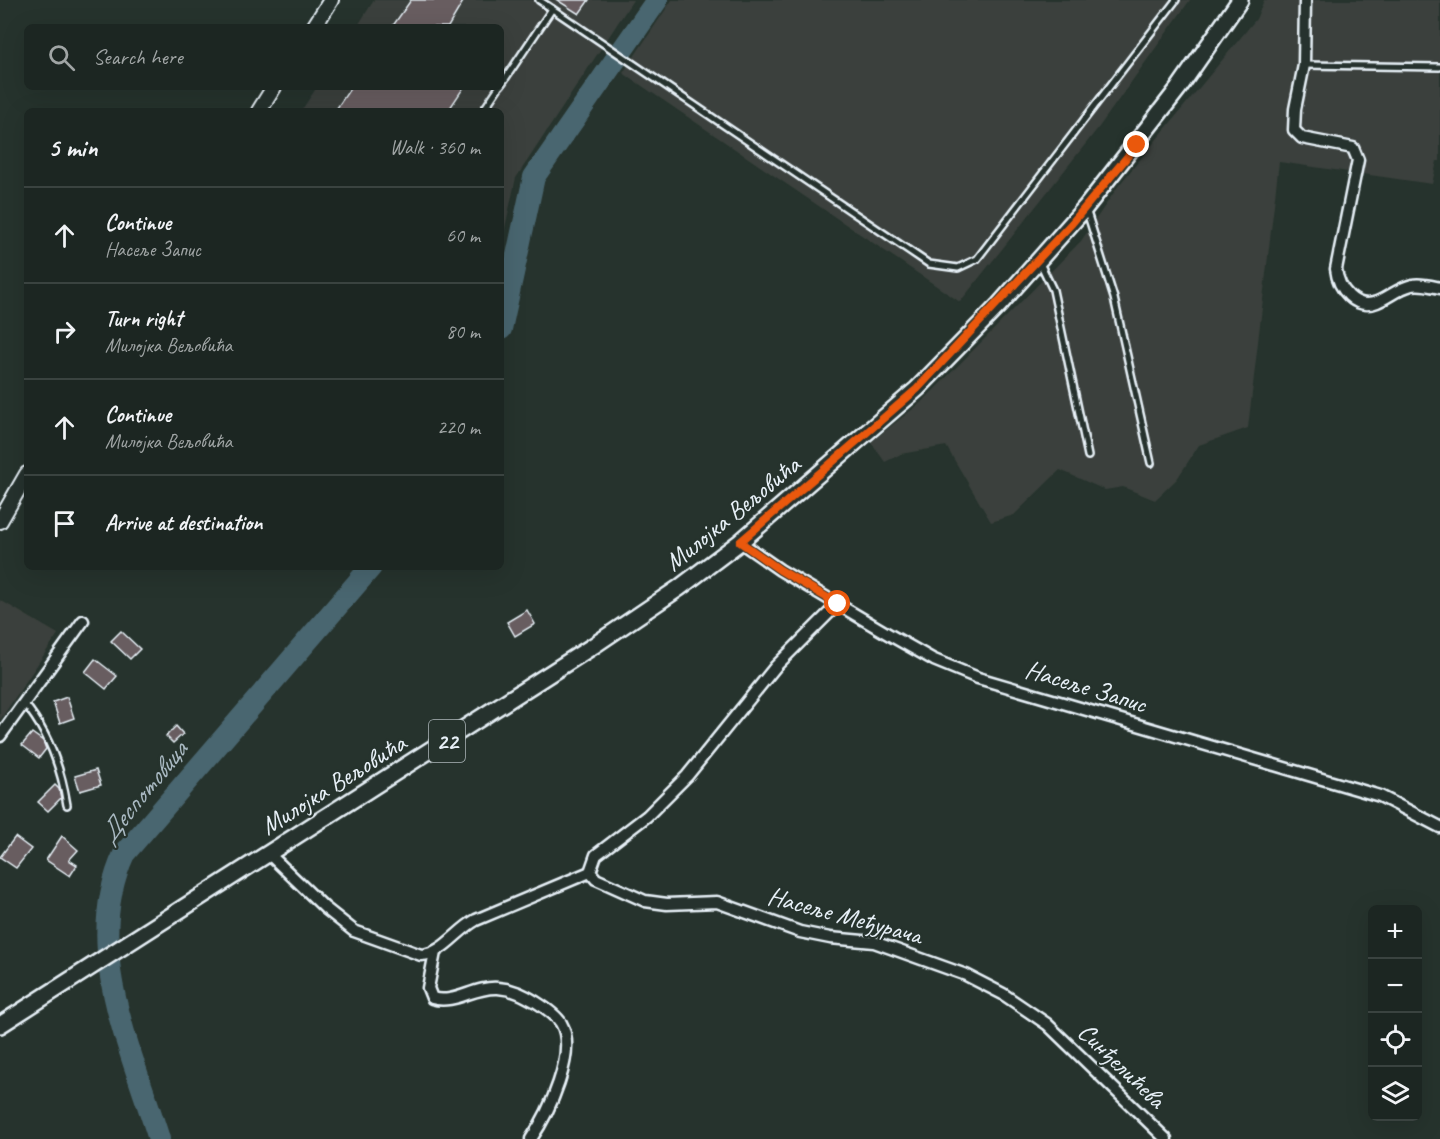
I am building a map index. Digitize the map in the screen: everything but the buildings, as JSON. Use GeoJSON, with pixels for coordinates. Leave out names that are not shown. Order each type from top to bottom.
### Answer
{"type":"FeatureCollection","features":[{"type":"Feature","properties":{"kind":"main road","name":"Милојка Вељовића"},"geometry":{"type":"LineString","coordinates":[[0,1025],[593,646],[679,588],[740,542],[917,389],[1038,259],[1085,208],[1178,89],[1240,0]]}},
{"type":"Feature","properties":{"kind":"street"},"geometry":{"type":"LineString","coordinates":[[316,24],[331,0]]}},
{"type":"Feature","properties":{"kind":"street"},"geometry":{"type":"LineString","coordinates":[[1305,0],[1304,65],[1294,109],[1294,130],[1302,138],[1353,148],[1358,160],[1336,269],[1337,281],[1346,295],[1359,301],[1374,303],[1416,285],[1440,288]]}},
{"type":"Feature","properties":{"kind":"street"},"geometry":{"type":"LineString","coordinates":[[261,108],[272,90]]}},
{"type":"Feature","properties":{"kind":"street"},"geometry":{"type":"LineString","coordinates":[[0,521],[24,479]]}},
{"type":"Feature","properties":{"kind":"street","name":"Насеље Запис"},"geometry":{"type":"LineString","coordinates":[[740,542],[780,570],[934,660],[978,678],[1380,795],[1440,827]]}},
{"type":"Feature","properties":{"kind":"street"},"geometry":{"type":"LineString","coordinates":[[268,853],[325,908],[354,932],[421,955],[435,952],[460,928],[590,872],[596,855],[646,816],[687,776],[776,666],[838,604]]}},
{"type":"Feature","properties":{"kind":"street"},"geometry":{"type":"LineString","coordinates":[[0,736],[83,621]]}},
{"type":"Feature","properties":{"kind":"street","name":"Насеље Међурача"},"geometry":{"type":"LineString","coordinates":[[590,872],[596,879],[645,901],[667,904],[717,902],[800,932],[830,938],[874,942],[966,975],[1004,994],[1047,1024]]}},
{"type":"Feature","properties":{"kind":"street"},"geometry":{"type":"LineString","coordinates":[[435,952],[428,988],[432,998],[452,1000],[479,990],[509,990],[521,993],[546,1008],[561,1024],[565,1047],[556,1094],[547,1116],[531,1139]]}},
{"type":"Feature","properties":{"kind":"street","name":"Синђелићева"},"geometry":{"type":"LineString","coordinates":[[1047,1024],[1166,1139]]}},
{"type":"Feature","properties":{"kind":"lane"},"geometry":{"type":"LineString","coordinates":[[539,0],[929,264],[958,268],[977,259],[1176,0]]}},
{"type":"Feature","properties":{"kind":"lane"},"geometry":{"type":"LineString","coordinates":[[504,80],[552,9]]}},
{"type":"Feature","properties":{"kind":"lane"},"geometry":{"type":"LineString","coordinates":[[1304,65],[1440,67]]}},
{"type":"Feature","properties":{"kind":"lane"},"geometry":{"type":"LineString","coordinates":[[485,108],[497,90]]}},
{"type":"Feature","properties":{"kind":"lane"},"geometry":{"type":"LineString","coordinates":[[1085,208],[1114,298],[1151,464]]}},
{"type":"Feature","properties":{"kind":"lane"},"geometry":{"type":"LineString","coordinates":[[1038,259],[1053,290],[1088,456]]}},
{"type":"Feature","properties":{"kind":"lane"},"geometry":{"type":"LineString","coordinates":[[24,703],[47,737],[59,768],[67,805]]}},
{"type":"Feature","properties":{"kind":"shaded area"},"geometry":{"type":"Polygon","coordinates":[[[374,0],[633,0],[516,178],[504,232],[504,108],[303,108],[315,90],[504,90],[504,24],[359,24],[374,0]]]}},
{"type":"Feature","properties":{"kind":"shaded area"},"geometry":{"type":"Polygon","coordinates":[[[672,0],[1190,0],[1099,127],[960,302],[623,73],[672,0]]]}},
{"type":"Feature","properties":{"kind":"shaded area"},"geometry":{"type":"Polygon","coordinates":[[[1264,0],[1440,0],[1440,161],[1437,161],[1432,184],[1279,162],[1248,428],[1199,445],[1177,479],[1155,500],[1123,487],[1105,490],[1060,470],[1014,515],[991,522],[946,446],[901,454],[885,462],[871,442],[923,401],[1081,241],[1119,185],[1256,19],[1264,0]]]}},
{"type":"Feature","properties":{"kind":"shaded area"},"geometry":{"type":"Polygon","coordinates":[[[0,600],[58,634],[0,720],[0,600]]]}},
{"type":"Feature","properties":{"kind":"waterway","name":"Деспотовица"},"geometry":{"type":"LineString","coordinates":[[504,315],[534,177],[657,0]]}},
{"type":"Feature","properties":{"kind":"waterway","name":"Деспотовица"},"geometry":{"type":"LineString","coordinates":[[159,1139],[124,1033],[109,961],[107,925],[112,889],[124,854],[368,570]]}},
{"type":"Feature","properties":{"kind":"route"},"geometry":{"type":"LineString","coordinates":[[838,604],[780,570],[740,542],[917,389],[999,305],[1137,145]]}}]}
